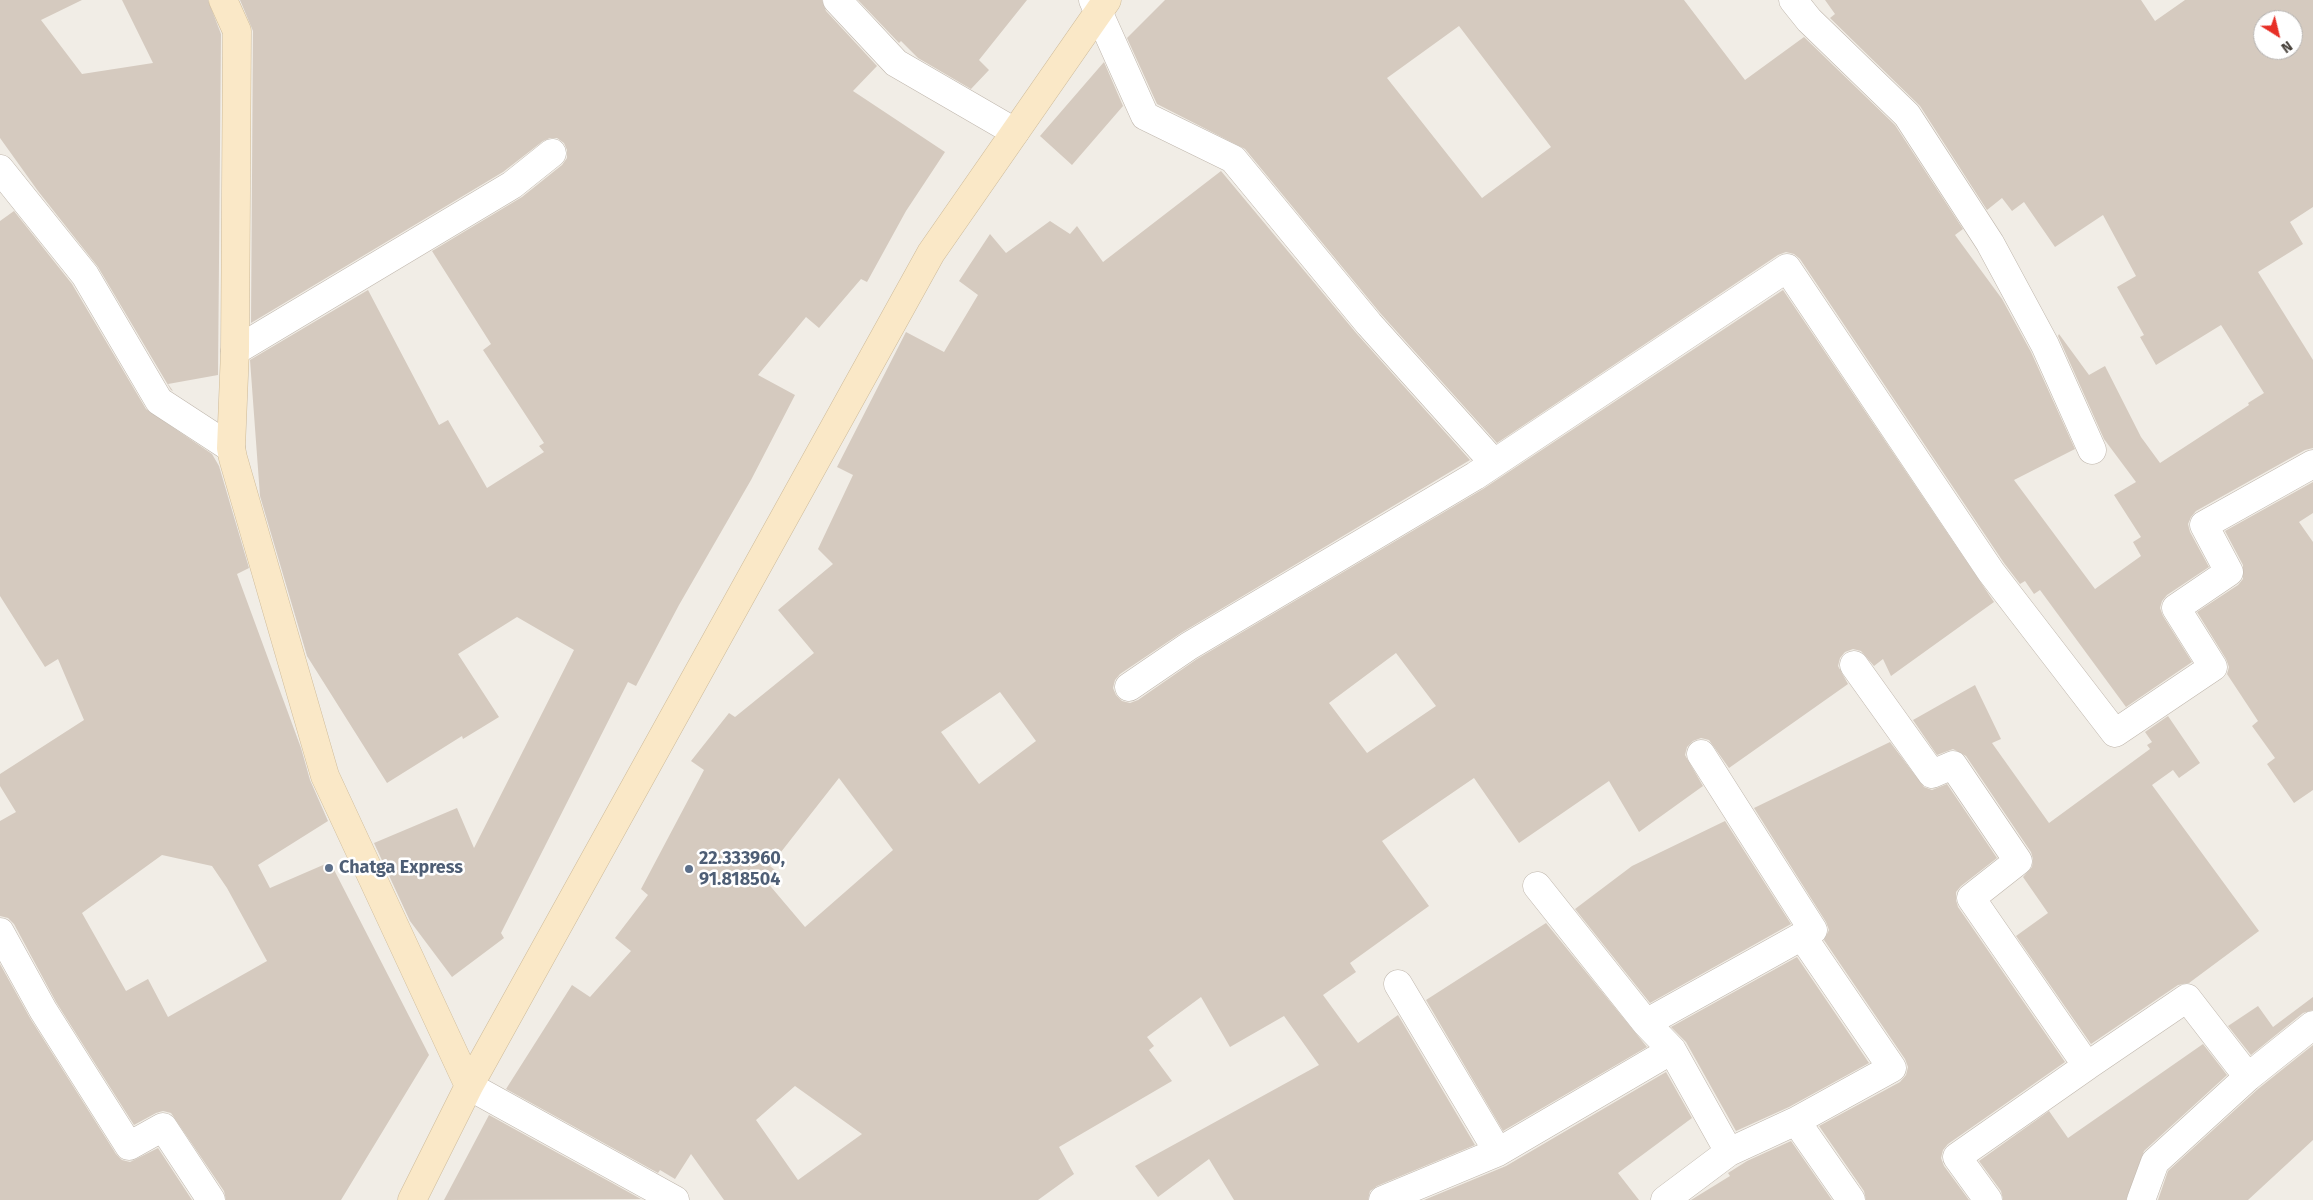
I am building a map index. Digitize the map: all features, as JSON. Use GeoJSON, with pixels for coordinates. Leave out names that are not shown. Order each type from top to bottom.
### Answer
{"type":"FeatureCollection","features":[{"type":"Feature","properties":{"kind":"main road"},"geometry":{"type":"LineString","coordinates":[[223,0],[237,31],[235,351],[231,448],[325,776],[469,1086]]}},
{"type":"Feature","properties":{"kind":"main road"},"geometry":{"type":"LineString","coordinates":[[412,1200],[469,1086],[931,253],[1015,132],[1100,4]]}},
{"type":"Feature","properties":{"kind":"street"},"geometry":{"type":"LineString","coordinates":[[837,0],[896,63],[1015,132]]}},
{"type":"Feature","properties":{"kind":"street"},"geometry":{"type":"LineString","coordinates":[[1793,0],[1809,20],[1907,115],[1990,243],[2045,345],[2092,450]]}},
{"type":"Feature","properties":{"kind":"street"},"geometry":{"type":"LineString","coordinates":[[1100,4],[1145,116],[1233,159],[1370,324],[1494,463]]}},
{"type":"Feature","properties":{"kind":"street"},"geometry":{"type":"LineString","coordinates":[[235,351],[512,186],[552,153]]}},
{"type":"Feature","properties":{"kind":"street"},"geometry":{"type":"LineString","coordinates":[[0,169],[85,274],[159,401],[231,448]]}},
{"type":"Feature","properties":{"kind":"street"},"geometry":{"type":"LineString","coordinates":[[1129,687],[1190,646],[1494,463],[1787,268],[1992,572],[2115,733],[2213,667],[2176,608],[2229,572],[2204,525],[2313,464]]}},
{"type":"Feature","properties":{"kind":"street"},"geometry":{"type":"LineString","coordinates":[[1854,664],[1932,774],[1953,765],[2018,862],[1971,898],[2087,1066]]}},
{"type":"Feature","properties":{"kind":"street"},"geometry":{"type":"LineString","coordinates":[[1646,1023],[1813,930],[1701,754]]}},
{"type":"Feature","properties":{"kind":"street"},"geometry":{"type":"LineString","coordinates":[[1537,886],[1646,1023],[1672,1050],[1728,1152]]}},
{"type":"Feature","properties":{"kind":"street"},"geometry":{"type":"LineString","coordinates":[[0,932],[43,1010],[129,1146],[162,1127],[212,1200]]}},
{"type":"Feature","properties":{"kind":"street"},"geometry":{"type":"LineString","coordinates":[[1665,1200],[1728,1152],[1796,1121],[1892,1068],[1802,936]]}},
{"type":"Feature","properties":{"kind":"street"},"geometry":{"type":"LineString","coordinates":[[1398,984],[1498,1152]]}},
{"type":"Feature","properties":{"kind":"street"},"geometry":{"type":"LineString","coordinates":[[1988,1200],[1957,1157],[2187,998],[2248,1077]]}},
{"type":"Feature","properties":{"kind":"street"},"geometry":{"type":"LineString","coordinates":[[2141,1200],[2155,1162],[2248,1077],[2313,1025]]}},
{"type":"Feature","properties":{"kind":"street"},"geometry":{"type":"LineString","coordinates":[[1383,1200],[1498,1152],[1672,1050]]}},
{"type":"Feature","properties":{"kind":"street"},"geometry":{"type":"LineString","coordinates":[[469,1086],[675,1200]]}},
{"type":"Feature","properties":{"kind":"street"},"geometry":{"type":"LineString","coordinates":[[1796,1121],[1851,1200]]}},
{"type":"Feature","properties":{"kind":"building"},"geometry":{"type":"Polygon","coordinates":[[[0,0],[82,0],[41,20],[82,74],[153,63],[122,0],[208,0],[221,34],[218,375],[168,384],[173,391],[171,390],[98,267],[38,191],[0,138],[0,0]]]}},
{"type":"Feature","properties":{"kind":"building"},"geometry":{"type":"Polygon","coordinates":[[[240,0],[822,0],[826,11],[877,66],[853,91],[945,152],[906,211],[867,282],[861,279],[819,328],[806,317],[758,375],[795,395],[751,480],[679,605],[636,686],[628,682],[501,933],[504,938],[452,977],[410,921],[374,843],[457,808],[474,848],[574,650],[517,617],[458,654],[499,717],[463,739],[462,736],[387,783],[307,656],[260,496],[250,360],[368,290],[439,425],[448,420],[487,488],[544,452],[539,446],[544,443],[483,350],[491,344],[432,251],[522,197],[562,165],[567,158],[567,150],[564,143],[557,138],[543,141],[503,172],[251,323],[253,31],[240,0]]]}},
{"type":"Feature","properties":{"kind":"building"},"geometry":{"type":"Polygon","coordinates":[[[858,0],[1027,0],[979,60],[989,70],[971,89],[918,58],[901,41],[899,43],[858,0]]]}},
{"type":"Feature","properties":{"kind":"building"},"geometry":{"type":"Polygon","coordinates":[[[1165,0],[1684,0],[1745,80],[1804,37],[1895,125],[1963,229],[1955,235],[2002,299],[2031,352],[2075,449],[2014,480],[2095,589],[2141,556],[2133,542],[2141,537],[2114,495],[2136,482],[2104,439],[2058,336],[2059,334],[2089,375],[2105,366],[2141,437],[2160,463],[2249,405],[2248,403],[2264,393],[2221,325],[2156,365],[2140,337],[2144,335],[2117,287],[2136,276],[2103,215],[2055,247],[2024,202],[2012,211],[2002,198],[1987,210],[1920,106],[1830,18],[1835,14],[1825,0],[2141,0],[2155,21],[2185,0],[2313,0],[2313,207],[2290,222],[2303,244],[2258,272],[2313,360],[2313,448],[2305,450],[2196,511],[2191,517],[2188,524],[2190,532],[2209,567],[2167,595],[2162,601],[2160,608],[2192,662],[2126,707],[2040,590],[2034,594],[2025,581],[2020,584],[2004,563],[1800,259],[1794,254],[1786,252],[1778,255],[1497,443],[1381,314],[1245,149],[1157,104],[1127,38],[1165,0]],[[1459,26],[1387,78],[1482,198],[1551,147],[1459,26]]]}},
{"type":"Feature","properties":{"kind":"building"},"geometry":{"type":"Polygon","coordinates":[[[1104,62],[1123,106],[1072,165],[1040,136],[1104,62]]]}},
{"type":"Feature","properties":{"kind":"building"},"geometry":{"type":"Polygon","coordinates":[[[1221,171],[1357,334],[1470,460],[1181,633],[1120,674],[1115,680],[1113,688],[1116,695],[1122,701],[1130,703],[1138,700],[1197,659],[1483,489],[1783,290],[1994,602],[1891,676],[1883,659],[1874,666],[1861,651],[1853,649],[1845,652],[1840,658],[1838,666],[1848,684],[1729,768],[1709,740],[1701,738],[1693,741],[1687,747],[1685,755],[1703,786],[1639,832],[1609,781],[1519,843],[1474,778],[1382,841],[1429,906],[1350,963],[1356,972],[1323,995],[1358,1043],[1398,1015],[1475,1145],[1377,1186],[1370,1191],[1368,1200],[1234,1200],[1209,1159],[1158,1197],[1135,1166],[1319,1065],[1284,1016],[1230,1047],[1201,997],[1147,1037],[1154,1046],[1149,1050],[1172,1081],[1059,1147],[1074,1174],[1038,1200],[724,1200],[691,1154],[675,1179],[660,1170],[658,1173],[506,1089],[572,985],[590,997],[631,951],[615,938],[648,895],[641,889],[704,770],[691,761],[729,713],[735,717],[814,653],[778,610],[833,564],[818,549],[853,475],[837,467],[906,332],[944,352],[978,295],[959,281],[990,234],[1006,253],[1050,221],[1070,234],[1077,226],[1103,262],[1221,171]],[[1396,653],[1329,703],[1367,753],[1436,706],[1396,653]],[[1000,692],[941,732],[979,784],[1036,741],[1000,692]],[[839,778],[770,866],[775,870],[766,881],[805,927],[893,850],[839,778]],[[795,1086],[756,1120],[798,1180],[862,1134],[795,1086]]]}},
{"type":"Feature","properties":{"kind":"building"},"geometry":{"type":"Polygon","coordinates":[[[14,211],[72,284],[146,409],[212,454],[219,466],[249,568],[237,574],[301,748],[310,780],[328,821],[258,865],[270,888],[330,862],[429,1055],[341,1200],[226,1200],[224,1191],[171,1113],[163,1111],[156,1113],[134,1125],[56,1002],[14,924],[8,918],[0,916],[0,821],[16,812],[0,786],[0,774],[84,720],[58,659],[45,667],[0,596],[0,221],[14,211]],[[162,855],[82,913],[126,991],[148,979],[168,1017],[267,961],[227,888],[212,866],[162,855]]]}},
{"type":"Feature","properties":{"kind":"building"},"geometry":{"type":"Polygon","coordinates":[[[2313,482],[2313,513],[2299,522],[2313,542],[2313,790],[2294,803],[2267,764],[2275,758],[2252,726],[2258,721],[2227,674],[2229,667],[2226,659],[2197,612],[2238,585],[2243,579],[2243,565],[2225,531],[2313,482]]]}},
{"type":"Feature","properties":{"kind":"building"},"geometry":{"type":"Polygon","coordinates":[[[1975,685],[2001,739],[1992,743],[2049,823],[2150,749],[2147,745],[2152,742],[2145,732],[2168,716],[2200,763],[2179,778],[2173,770],[2152,785],[2259,931],[2189,983],[2178,985],[2091,1044],[2016,936],[2048,913],[2023,877],[2032,867],[2033,859],[2031,852],[1966,756],[1953,749],[1937,755],[1913,720],[1975,685]]]}},
{"type":"Feature","properties":{"kind":"building"},"geometry":{"type":"Polygon","coordinates":[[[1890,742],[1924,787],[1932,790],[1947,784],[1997,858],[1956,892],[1958,907],[2065,1062],[1948,1144],[1943,1150],[1941,1158],[1944,1166],[1969,1200],[1866,1200],[1864,1191],[1819,1126],[1900,1082],[1906,1075],[1908,1067],[1905,1059],[1824,940],[1829,930],[1826,922],[1754,808],[1890,742]]]}},
{"type":"Feature","properties":{"kind":"building"},"geometry":{"type":"Polygon","coordinates":[[[1725,821],[1791,924],[1650,1003],[1575,909],[1632,866],[1725,821]]]}},
{"type":"Feature","properties":{"kind":"building"},"geometry":{"type":"Polygon","coordinates":[[[1546,923],[1647,1047],[1503,1131],[1426,1000],[1546,923]]]}},
{"type":"Feature","properties":{"kind":"building"},"geometry":{"type":"Polygon","coordinates":[[[1797,957],[1869,1063],[1789,1107],[1736,1131],[1686,1042],[1671,1027],[1797,957]]]}},
{"type":"Feature","properties":{"kind":"building"},"geometry":{"type":"Polygon","coordinates":[[[0,964],[30,1018],[116,1154],[122,1160],[130,1162],[158,1148],[192,1200],[0,1200],[0,964]]]}},
{"type":"Feature","properties":{"kind":"building"},"geometry":{"type":"Polygon","coordinates":[[[2313,997],[2313,1010],[2303,1013],[2251,1055],[2228,1026],[2258,1006],[2273,1027],[2313,997]]]}},
{"type":"Feature","properties":{"kind":"building"},"geometry":{"type":"Polygon","coordinates":[[[2203,1044],[2227,1075],[2144,1151],[2126,1200],[2003,1200],[2001,1191],[1979,1161],[2049,1111],[2068,1138],[2203,1044]]]}},
{"type":"Feature","properties":{"kind":"building"},"geometry":{"type":"Polygon","coordinates":[[[2313,1045],[2313,1140],[2248,1200],[2158,1200],[2168,1171],[2258,1089],[2313,1045]]]}},
{"type":"Feature","properties":{"kind":"building"},"geometry":{"type":"Polygon","coordinates":[[[1666,1072],[1692,1118],[1618,1173],[1639,1200],[1424,1200],[1506,1166],[1666,1072]]]}},
{"type":"Feature","properties":{"kind":"building"},"geometry":{"type":"Polygon","coordinates":[[[489,1115],[641,1199],[444,1200],[489,1115]]]}},
{"type":"Feature","properties":{"kind":"building"},"geometry":{"type":"Polygon","coordinates":[[[1791,1141],[1832,1200],[1691,1200],[1730,1176],[1728,1173],[1747,1161],[1791,1141]]]}},
{"type":"Feature","properties":{"kind":"place","name":"Chatga Express"},"geometry":{"type":"Point","coordinates":[329,868]}},
{"type":"Feature","properties":{"kind":"place","name":"22.333960, 91.818504"},"geometry":{"type":"Point","coordinates":[689,869]}}]}
